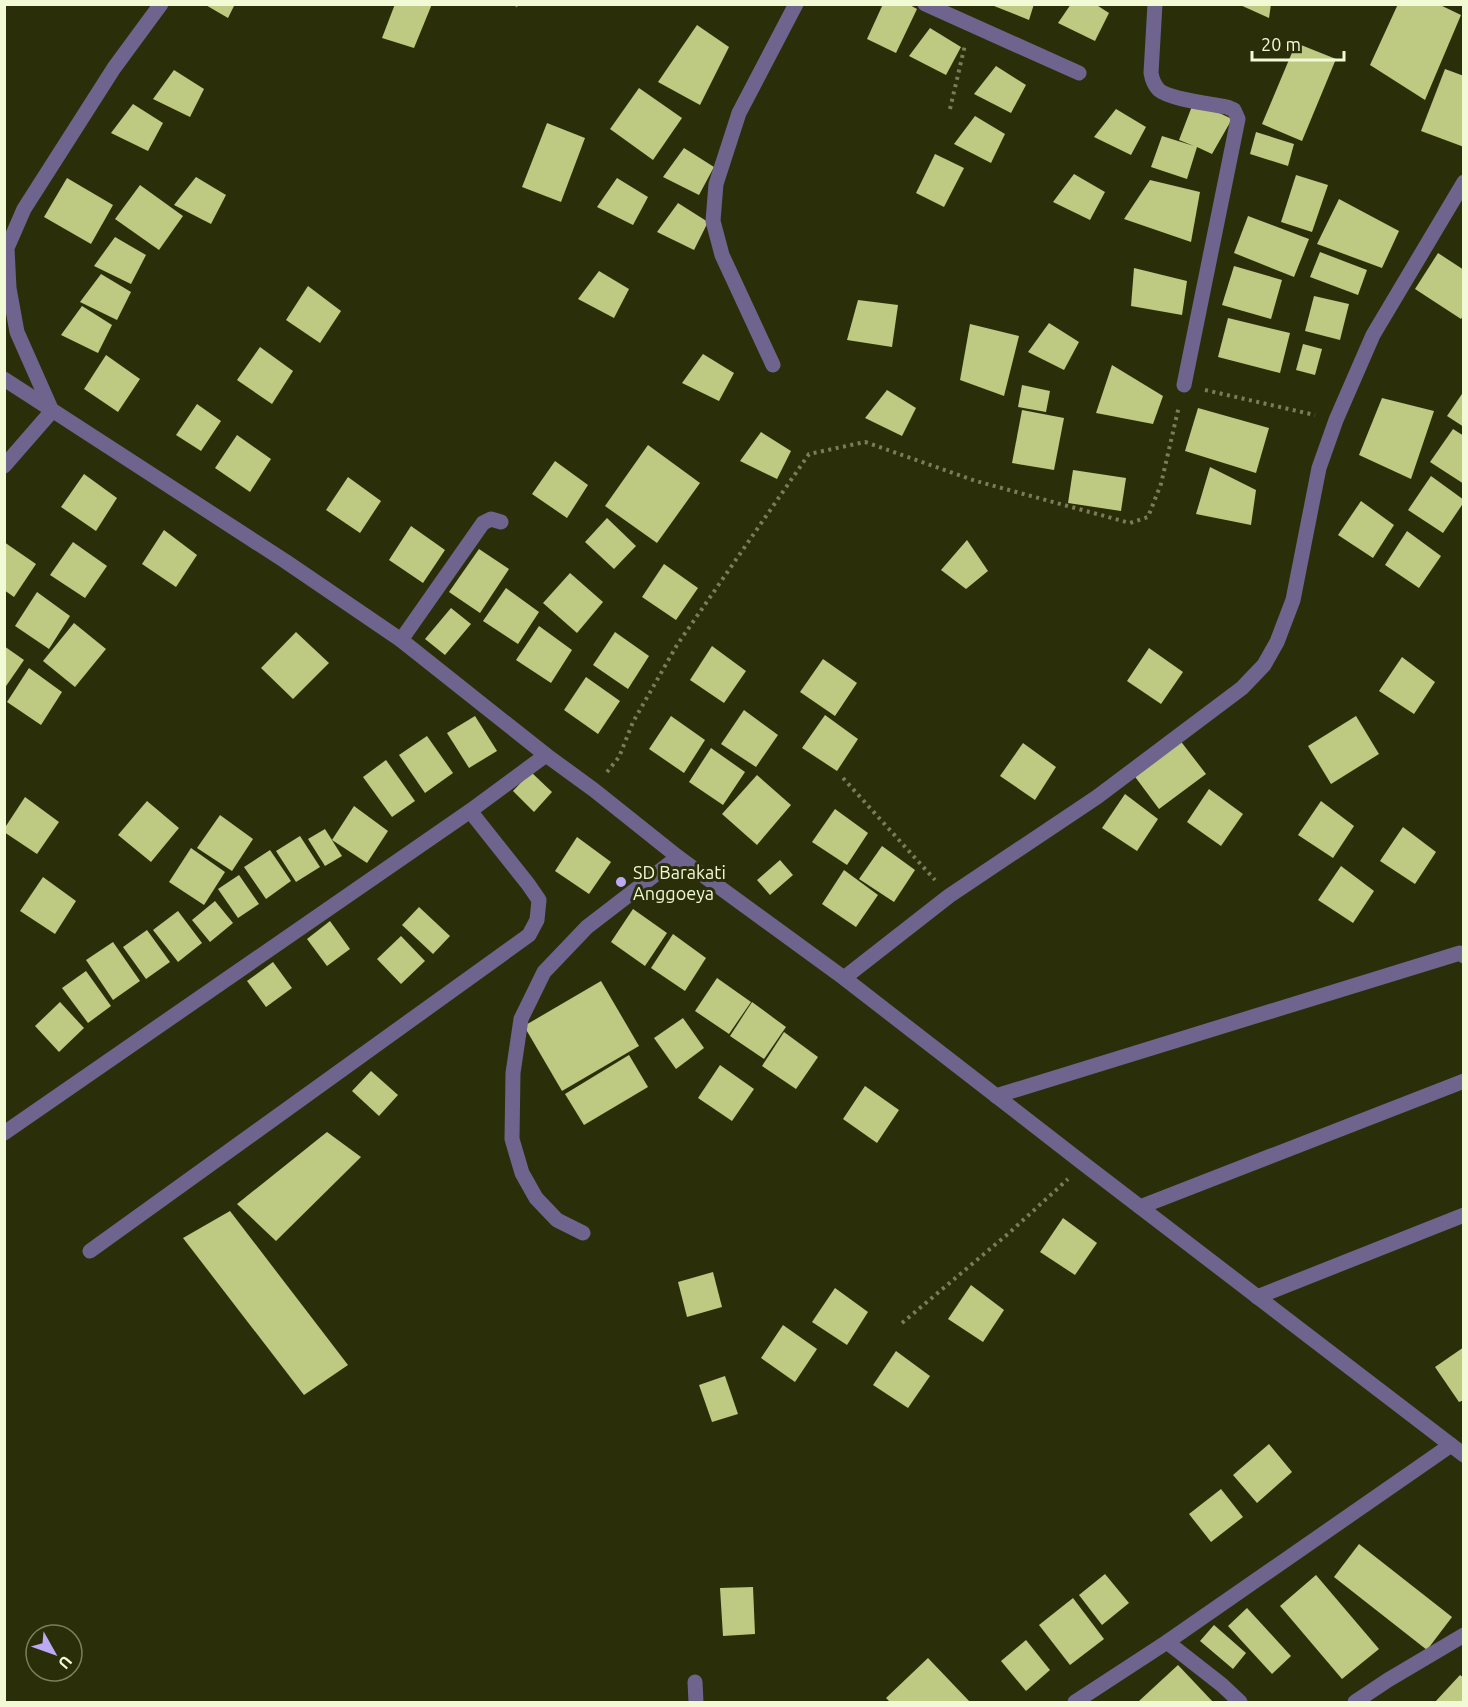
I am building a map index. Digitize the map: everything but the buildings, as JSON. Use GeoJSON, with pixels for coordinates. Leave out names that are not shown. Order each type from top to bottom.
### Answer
{"type":"FeatureCollection","features":[{"type":"Feature","properties":{"kind":"street"},"geometry":{"type":"LineString","coordinates":[[52,411],[17,332],[9,288],[7,248],[24,209],[114,68],[161,4]]}},
{"type":"Feature","properties":{"kind":"street"},"geometry":{"type":"LineString","coordinates":[[773,365],[722,255],[713,220],[716,184],[739,113],[796,4]]}},
{"type":"Feature","properties":{"kind":"street"},"geometry":{"type":"LineString","coordinates":[[925,4],[1079,73]]}},
{"type":"Feature","properties":{"kind":"street"},"geometry":{"type":"LineString","coordinates":[[1155,4],[1151,73],[1158,89],[1166,95],[1227,107],[1234,110],[1239,119],[1184,385]]}},
{"type":"Feature","properties":{"kind":"street"},"geometry":{"type":"LineString","coordinates":[[844,978],[949,896],[1096,797],[1242,688],[1264,664],[1277,642],[1293,600],[1319,468],[1336,420],[1373,335],[1464,182]]}},
{"type":"Feature","properties":{"kind":"street"},"geometry":{"type":"LineString","coordinates":[[4,379],[285,561],[401,640],[678,857],[844,978],[1464,1455]]}},
{"type":"Feature","properties":{"kind":"street"},"geometry":{"type":"LineString","coordinates":[[4,466],[52,411]]}},
{"type":"Feature","properties":{"kind":"street"},"geometry":{"type":"LineString","coordinates":[[401,640],[477,530],[491,519],[501,522]]}},
{"type":"Feature","properties":{"kind":"street"},"geometry":{"type":"LineString","coordinates":[[4,1133],[470,811],[546,755]]}},
{"type":"Feature","properties":{"kind":"street"},"geometry":{"type":"LineString","coordinates":[[90,1251],[529,935],[537,920],[539,900],[470,811]]}},
{"type":"Feature","properties":{"kind":"street"},"geometry":{"type":"LineString","coordinates":[[583,1233],[557,1220],[536,1198],[522,1173],[512,1138],[513,1073],[521,1019],[544,972],[587,927],[678,857]]}},
{"type":"Feature","properties":{"kind":"street"},"geometry":{"type":"LineString","coordinates":[[996,1096],[1460,953],[1464,956]]}},
{"type":"Feature","properties":{"kind":"street"},"geometry":{"type":"LineString","coordinates":[[1140,1207],[1464,1081]]}},
{"type":"Feature","properties":{"kind":"street"},"geometry":{"type":"LineString","coordinates":[[1257,1297],[1464,1215]]}},
{"type":"Feature","properties":{"kind":"street"},"geometry":{"type":"LineString","coordinates":[[1075,1702],[1167,1642],[1451,1445]]}},
{"type":"Feature","properties":{"kind":"street"},"geometry":{"type":"LineString","coordinates":[[1355,1702],[1464,1635]]}},
{"type":"Feature","properties":{"kind":"street"},"geometry":{"type":"LineString","coordinates":[[1167,1642],[1240,1702]]}},
{"type":"Feature","properties":{"kind":"street"},"geometry":{"type":"LineString","coordinates":[[695,1682],[696,1702]]}},
{"type":"Feature","properties":{"kind":"path"},"geometry":{"type":"LineString","coordinates":[[950,109],[970,24]]}},
{"type":"Feature","properties":{"kind":"path"},"geometry":{"type":"LineString","coordinates":[[594,790],[619,757],[633,722],[677,645],[809,454],[865,442],[976,481],[1130,523],[1148,517],[1161,484],[1184,385],[1336,420]]}},
{"type":"Feature","properties":{"kind":"path"},"geometry":{"type":"LineString","coordinates":[[843,778],[949,896]]}},
{"type":"Feature","properties":{"kind":"path"},"geometry":{"type":"LineString","coordinates":[[902,1323],[1009,1233],[1084,1164]]}},
{"type":"Feature","properties":{"kind":"place","name":"SD Barakati Anggoeya"},"geometry":{"type":"Point","coordinates":[621,882]}}]}
